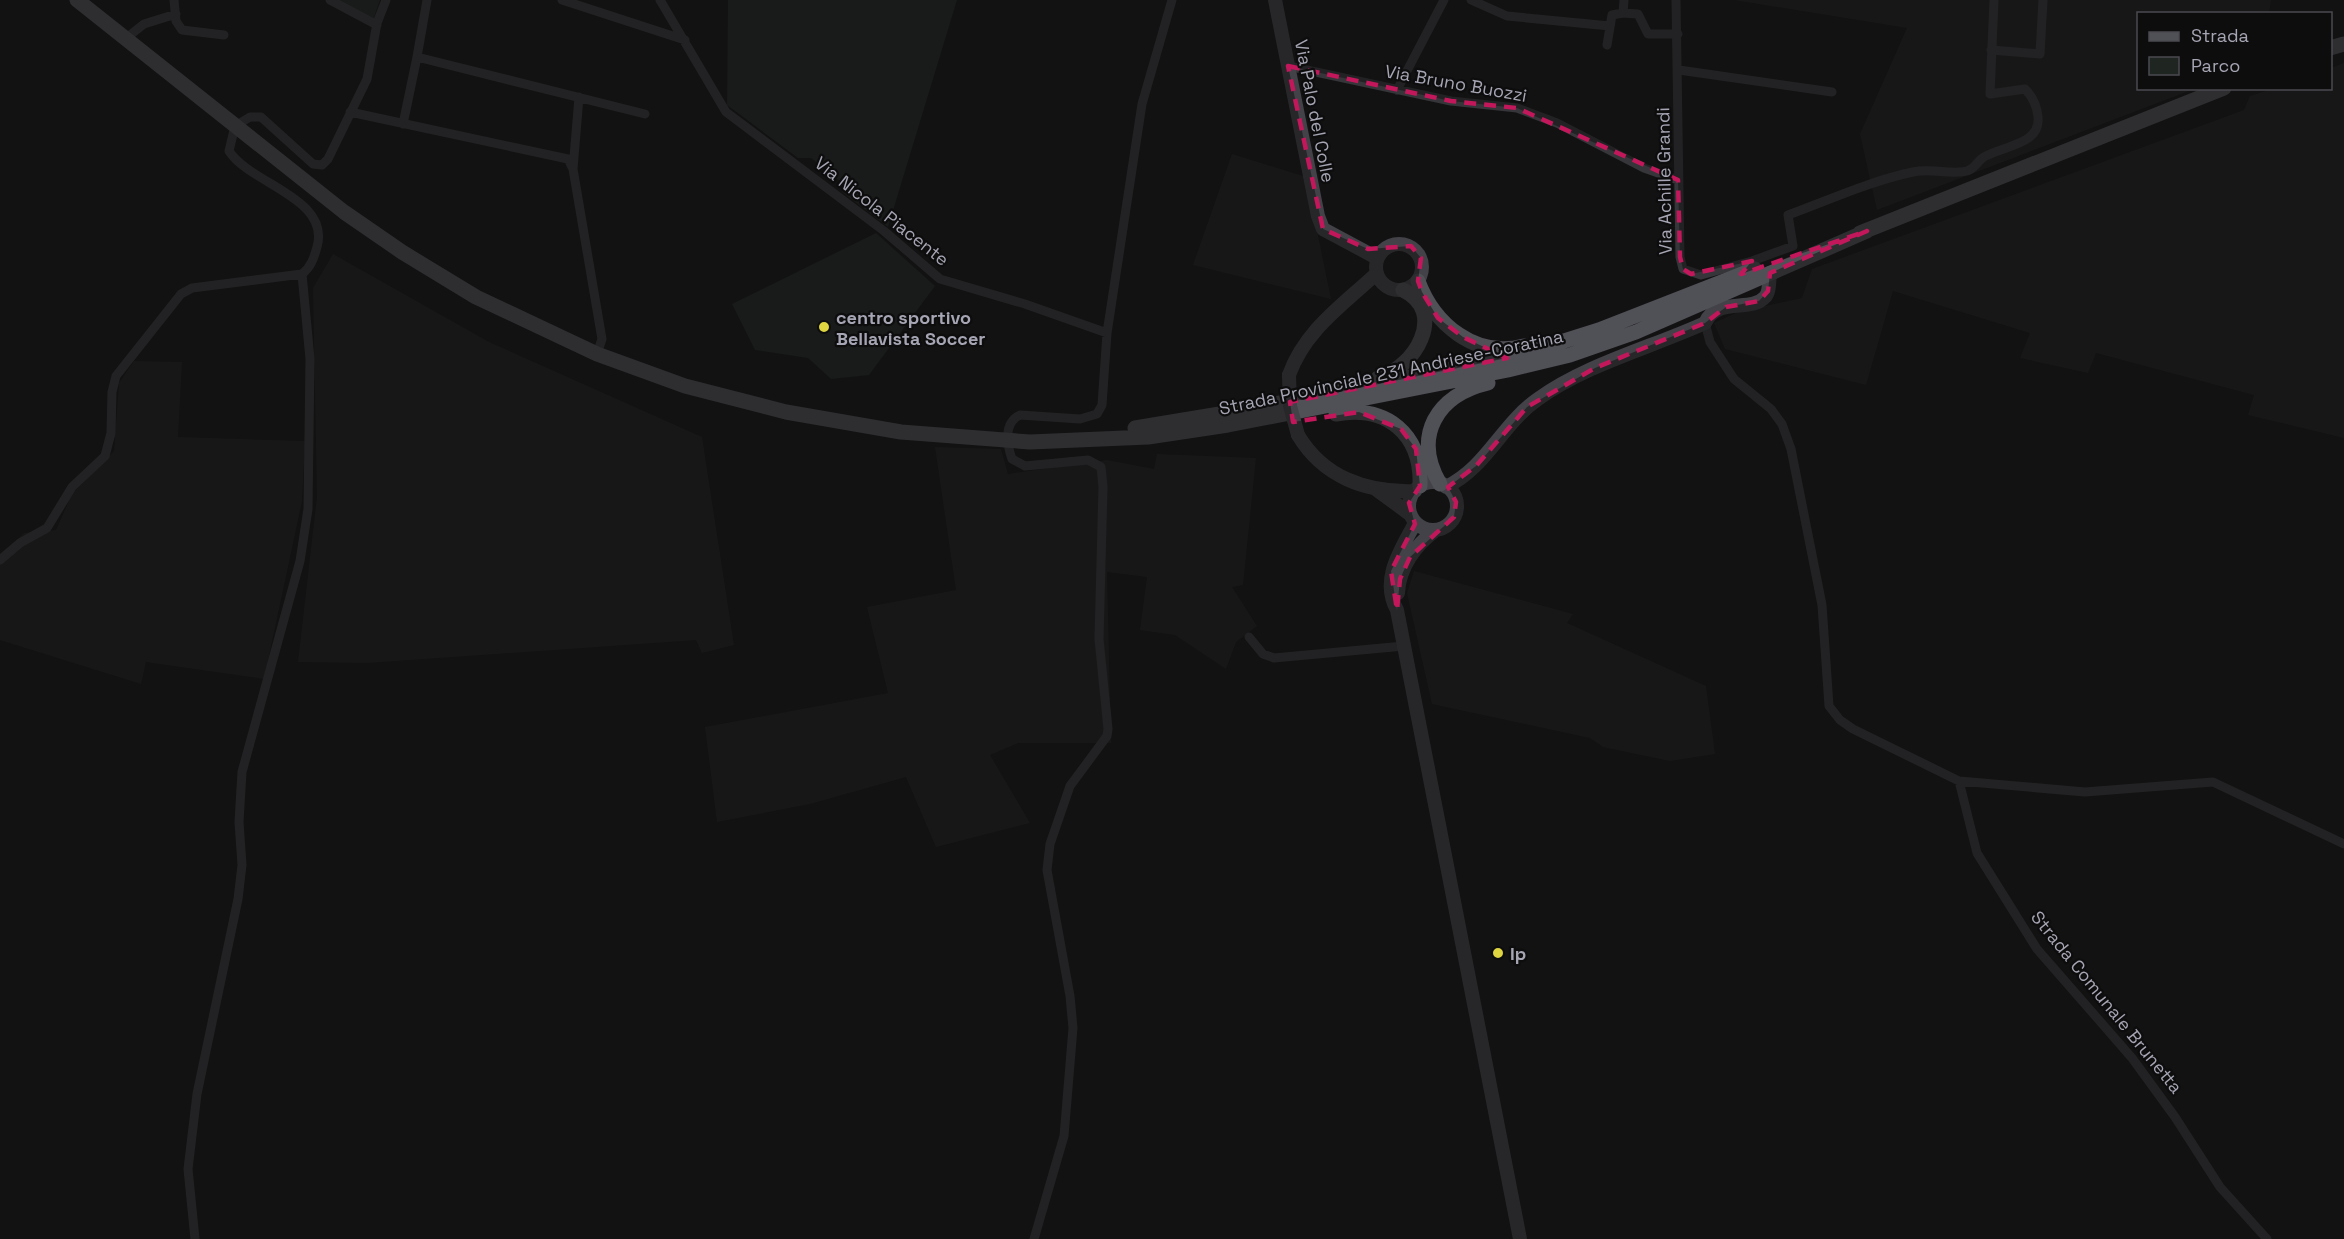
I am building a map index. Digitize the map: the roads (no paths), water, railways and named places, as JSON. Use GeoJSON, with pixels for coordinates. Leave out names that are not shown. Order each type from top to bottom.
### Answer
{"type":"FeatureCollection","features":[{"type":"Feature","properties":{"kind":"main road","name":"Strada Provinciale 231 Andriese-Coratina"},"geometry":{"type":"LineString","coordinates":[[77,0],[344,212],[410,258],[476,297],[597,354],[685,386],[786,412],[902,432],[1007,438],[1030,442],[1173,434],[1344,404],[1546,362],[1627,336],[1867,231],[2219,90]]}},
{"type":"Feature","properties":{"kind":"main road","name":"Via Palo del Colle"},"geometry":{"type":"LineString","coordinates":[[1275,0],[1318,216],[1323,229],[1380,255]]}},
{"type":"Feature","properties":{"kind":"main road","name":"Strada Provinciale 231 Andriese-Coratina"},"geometry":{"type":"LineString","coordinates":[[1007,438],[1125,429],[1208,417],[1516,356],[1572,340],[1739,275],[1867,231]]}},
{"type":"Feature","properties":{"kind":"main road"},"geometry":{"type":"LineString","coordinates":[[1404,244],[1417,251],[1423,266],[1418,281],[1403,290],[1395,290],[1380,278],[1380,255],[1388,246],[1404,244]]}},
{"type":"Feature","properties":{"kind":"main road"},"geometry":{"type":"LineString","coordinates":[[1739,275],[1752,261]]}},
{"type":"Feature","properties":{"kind":"main road"},"geometry":{"type":"LineString","coordinates":[[1520,1239],[1397,610],[1400,579],[1404,567],[1418,546],[1454,517],[1456,502],[1476,466],[1509,424],[1540,397],[1595,368],[1705,323],[1708,318],[1726,307],[1753,303],[1765,297],[1770,273]]}},
{"type":"Feature","properties":{"kind":"main road"},"geometry":{"type":"LineString","coordinates":[[1380,278],[1348,299],[1314,331],[1289,375],[1290,406],[1298,435],[1314,459],[1326,469],[1375,489],[1425,529],[1436,530]]}},
{"type":"Feature","properties":{"kind":"main road"},"geometry":{"type":"LineString","coordinates":[[1418,281],[1427,303],[1445,324],[1475,343],[1496,348],[1520,347],[1676,300]]}},
{"type":"Feature","properties":{"kind":"main road"},"geometry":{"type":"LineString","coordinates":[[1208,417],[1313,390],[1393,373],[1409,360],[1419,346],[1423,331],[1421,307],[1414,297],[1403,290]]}},
{"type":"Feature","properties":{"kind":"main road"},"geometry":{"type":"LineString","coordinates":[[1456,502],[1429,460],[1430,430],[1436,417],[1455,396],[1482,384],[1546,369],[1649,333],[1707,301]]}},
{"type":"Feature","properties":{"kind":"main road"},"geometry":{"type":"LineString","coordinates":[[1173,434],[1229,434],[1345,412],[1375,415],[1401,429],[1410,439],[1419,458],[1418,489],[1409,503],[1413,519],[1391,571],[1392,602],[1397,610]]}},
{"type":"Feature","properties":{"kind":"main road"},"geometry":{"type":"LineString","coordinates":[[1375,489],[1418,489],[1443,485],[1476,466]]}},
{"type":"Feature","properties":{"kind":"street"},"geometry":{"type":"LineString","coordinates":[[174,0],[182,30],[224,35]]}},
{"type":"Feature","properties":{"kind":"street"},"geometry":{"type":"LineString","coordinates":[[330,0],[377,26]]}},
{"type":"Feature","properties":{"kind":"street"},"geometry":{"type":"LineString","coordinates":[[0,560],[20,543],[47,528],[72,487],[105,456],[111,434],[112,392],[116,376],[181,294],[192,288],[302,274],[309,268],[321,234],[318,221],[291,196],[232,157],[229,146],[234,126],[250,117],[261,117],[308,161],[322,165],[328,159],[367,79],[377,26],[386,0]]}},
{"type":"Feature","properties":{"kind":"street"},"geometry":{"type":"LineString","coordinates":[[403,124],[427,0]]}},
{"type":"Feature","properties":{"kind":"street"},"geometry":{"type":"LineString","coordinates":[[562,0],[685,40]]}},
{"type":"Feature","properties":{"kind":"street","name":"Via Nicola Piacente"},"geometry":{"type":"LineString","coordinates":[[660,0],[726,112],[884,231],[940,279],[1025,304],[1107,333]]}},
{"type":"Feature","properties":{"kind":"street"},"geometry":{"type":"LineString","coordinates":[[1034,1239],[1064,1136],[1073,1028],[1070,996],[1047,870],[1050,844],[1070,786],[1107,736],[1108,729],[1099,639],[1103,487],[1101,467],[1088,460],[1025,466],[1012,459],[1007,438],[1013,420],[1020,415],[1080,419],[1097,414],[1102,405],[1107,333],[1142,104],[1172,0]]}},
{"type":"Feature","properties":{"kind":"street"},"geometry":{"type":"LineString","coordinates":[[1397,90],[1444,0]]}},
{"type":"Feature","properties":{"kind":"street"},"geometry":{"type":"LineString","coordinates":[[1471,0],[1507,16],[1610,26]]}},
{"type":"Feature","properties":{"kind":"street"},"geometry":{"type":"LineString","coordinates":[[1623,13],[1624,0]]}},
{"type":"Feature","properties":{"kind":"street","name":"Via Achille Grandi"},"geometry":{"type":"LineString","coordinates":[[1676,0],[1679,70],[1678,180],[1683,269],[1701,275],[1752,261],[1792,246],[1788,215],[1912,172],[1934,169],[1954,173],[1968,171],[1977,166],[1983,158],[2028,139],[2036,132],[2039,121],[2037,108],[2025,88],[1990,94],[1991,55]]}},
{"type":"Feature","properties":{"kind":"street"},"geometry":{"type":"LineString","coordinates":[[1994,0],[1991,55],[2040,54],[2043,0]]}},
{"type":"Feature","properties":{"kind":"street"},"geometry":{"type":"LineString","coordinates":[[1607,45],[1612,15],[1623,13],[1638,14],[1648,34],[1678,34]]}},
{"type":"Feature","properties":{"kind":"street"},"geometry":{"type":"LineString","coordinates":[[125,39],[144,24],[176,14]]}},
{"type":"Feature","properties":{"kind":"street"},"geometry":{"type":"LineString","coordinates":[[417,57],[645,114]]}},
{"type":"Feature","properties":{"kind":"street","name":"Via Bruno Buozzi"},"geometry":{"type":"LineString","coordinates":[[1288,66],[1451,101],[1517,108],[1557,123],[1644,168],[1678,180]]}},
{"type":"Feature","properties":{"kind":"street"},"geometry":{"type":"LineString","coordinates":[[1679,70],[1832,92]]}},
{"type":"Feature","properties":{"kind":"street"},"geometry":{"type":"LineString","coordinates":[[579,97],[573,169],[602,339],[597,354]]}},
{"type":"Feature","properties":{"kind":"street"},"geometry":{"type":"LineString","coordinates":[[350,112],[568,159],[573,169]]}},
{"type":"Feature","properties":{"kind":"street"},"geometry":{"type":"LineString","coordinates":[[195,1239],[189,1170],[197,1094],[238,899],[242,865],[239,822],[242,772],[297,572],[308,509],[310,359],[302,274]]}},
{"type":"Feature","properties":{"kind":"street"},"geometry":{"type":"LineString","coordinates":[[1705,323],[1710,342],[1734,379],[1771,409],[1782,424],[1791,449],[1822,605],[1829,706],[1840,720],[1853,729],[1959,781],[2085,792],[2213,782],[2344,844]]}},
{"type":"Feature","properties":{"kind":"street"},"geometry":{"type":"LineString","coordinates":[[1249,637],[1263,654],[1274,658],[1404,646]]}},
{"type":"Feature","properties":{"kind":"street","name":"Strada Comunale Brunetta"},"geometry":{"type":"LineString","coordinates":[[1959,781],[1977,853],[2037,950],[2132,1058],[2175,1117],[2220,1187],[2267,1239]]}},
{"type":"Feature","properties":{"kind":"place","name":"centro sportivo Bellavista Soccer"},"geometry":{"type":"Point","coordinates":[824,327]}},
{"type":"Feature","properties":{"kind":"place","name":"Ip"},"geometry":{"type":"Point","coordinates":[1498,953]}}]}
